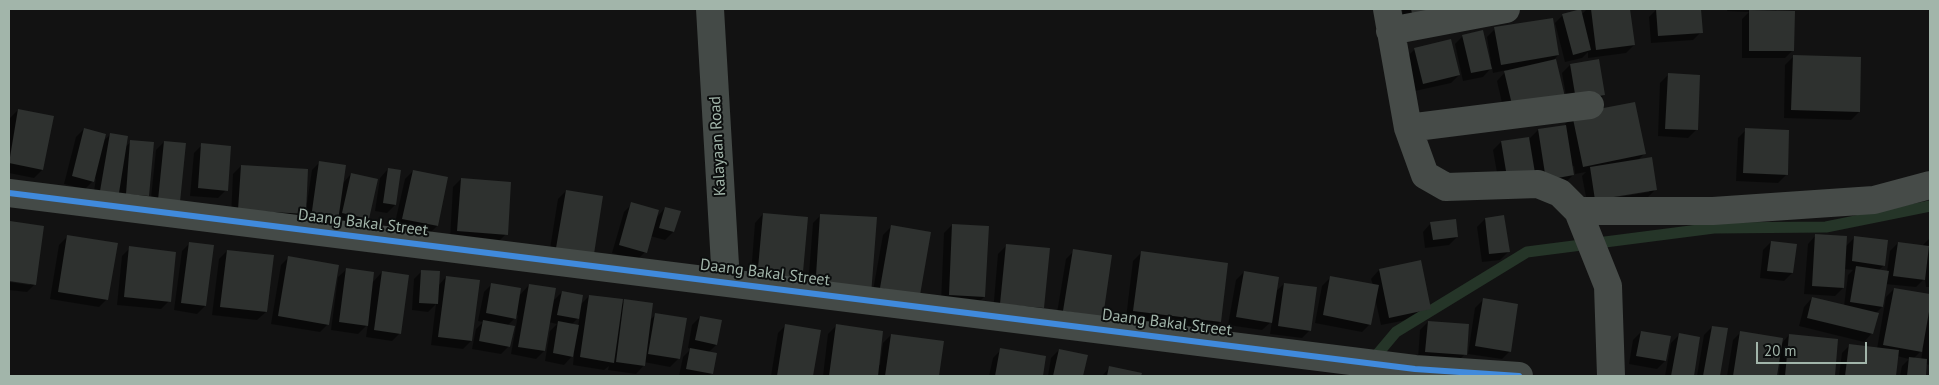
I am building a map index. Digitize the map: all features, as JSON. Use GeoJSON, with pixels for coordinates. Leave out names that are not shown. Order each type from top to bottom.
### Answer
{"type":"FeatureCollection","features":[{"type":"Feature","properties":{"kind":"street","name":"Kalayaan Road"},"geometry":{"type":"LineString","coordinates":[[710,9],[726,282]]}},
{"type":"Feature","properties":{"kind":"street"},"geometry":{"type":"LineString","coordinates":[[1506,9],[1388,20],[1408,128],[1424,175],[1446,187],[1538,184],[1560,193],[1580,215],[1608,286],[1611,376]]}},
{"type":"Feature","properties":{"kind":"street"},"geometry":{"type":"LineString","coordinates":[[1408,128],[1590,105]]}},
{"type":"Feature","properties":{"kind":"street"},"geometry":{"type":"LineString","coordinates":[[1580,215],[1713,211],[1874,200],[1930,185]]}},
{"type":"Feature","properties":{"kind":"street","name":"Daang Bakal Street"},"geometry":{"type":"LineString","coordinates":[[9,193],[1415,369],[1519,376]]}},
{"type":"Feature","properties":{"kind":"building"},"geometry":{"type":"Polygon","coordinates":[[[1411,9],[1443,9],[1413,18],[1411,9]]]}},
{"type":"Feature","properties":{"kind":"building"},"geometry":{"type":"Polygon","coordinates":[[[1581,9],[1591,50],[1573,55],[1562,14],[1581,9]]]}},
{"type":"Feature","properties":{"kind":"building"},"geometry":{"type":"Polygon","coordinates":[[[1591,9],[1630,9],[1635,45],[1596,50],[1591,9]]]}},
{"type":"Feature","properties":{"kind":"building"},"geometry":{"type":"Polygon","coordinates":[[[1656,9],[1701,9],[1703,33],[1658,36],[1656,9]]]}},
{"type":"Feature","properties":{"kind":"building"},"geometry":{"type":"Polygon","coordinates":[[[1749,10],[1795,11],[1794,51],[1749,51],[1749,10]]]}},
{"type":"Feature","properties":{"kind":"building"},"geometry":{"type":"Polygon","coordinates":[[[1553,18],[1559,55],[1501,65],[1494,27],[1553,18]]]}},
{"type":"Feature","properties":{"kind":"building"},"geometry":{"type":"Polygon","coordinates":[[[1483,30],[1492,69],[1471,73],[1462,35],[1483,30]]]}},
{"type":"Feature","properties":{"kind":"building"},"geometry":{"type":"Polygon","coordinates":[[[1451,39],[1460,75],[1423,84],[1414,48],[1451,39]]]}},
{"type":"Feature","properties":{"kind":"building"},"geometry":{"type":"Polygon","coordinates":[[[1793,55],[1861,57],[1860,112],[1791,110],[1793,55]]]}},
{"type":"Feature","properties":{"kind":"building"},"geometry":{"type":"Polygon","coordinates":[[[1556,59],[1566,101],[1514,113],[1504,71],[1556,59]]]}},
{"type":"Feature","properties":{"kind":"building"},"geometry":{"type":"Polygon","coordinates":[[[1599,59],[1605,95],[1576,100],[1570,64],[1599,59]]]}},
{"type":"Feature","properties":{"kind":"building"},"geometry":{"type":"Polygon","coordinates":[[[1668,73],[1700,75],[1698,130],[1665,129],[1668,73]]]}},
{"type":"Feature","properties":{"kind":"building"},"geometry":{"type":"Polygon","coordinates":[[[1635,102],[1646,154],[1583,167],[1572,114],[1635,102]]]}},
{"type":"Feature","properties":{"kind":"building"},"geometry":{"type":"Polygon","coordinates":[[[18,109],[54,116],[43,170],[9,163],[18,109]]]}},
{"type":"Feature","properties":{"kind":"building"},"geometry":{"type":"Polygon","coordinates":[[[1566,125],[1574,175],[1546,180],[1538,129],[1566,125]]]}},
{"type":"Feature","properties":{"kind":"building"},"geometry":{"type":"Polygon","coordinates":[[[84,128],[106,134],[94,182],[72,176],[84,128]]]}},
{"type":"Feature","properties":{"kind":"building"},"geometry":{"type":"Polygon","coordinates":[[[1745,128],[1789,130],[1788,175],[1743,173],[1745,128]]]}},
{"type":"Feature","properties":{"kind":"building"},"geometry":{"type":"Polygon","coordinates":[[[110,133],[128,136],[119,193],[100,191],[110,133]]]}},
{"type":"Feature","properties":{"kind":"building"},"geometry":{"type":"Polygon","coordinates":[[[1529,137],[1535,173],[1507,177],[1501,141],[1529,137]]]}},
{"type":"Feature","properties":{"kind":"building"},"geometry":{"type":"Polygon","coordinates":[[[130,140],[154,142],[149,196],[126,194],[130,140]]]}},
{"type":"Feature","properties":{"kind":"building"},"geometry":{"type":"Polygon","coordinates":[[[164,141],[186,143],[180,202],[158,200],[164,141]]]}},
{"type":"Feature","properties":{"kind":"building"},"geometry":{"type":"Polygon","coordinates":[[[201,143],[231,146],[228,191],[198,188],[201,143]]]}},
{"type":"Feature","properties":{"kind":"building"},"geometry":{"type":"Polygon","coordinates":[[[1652,157],[1657,190],[1595,200],[1590,167],[1652,157]]]}},
{"type":"Feature","properties":{"kind":"building"},"geometry":{"type":"Polygon","coordinates":[[[319,161],[346,165],[338,221],[311,218],[319,161]]]}},
{"type":"Feature","properties":{"kind":"building"},"geometry":{"type":"Polygon","coordinates":[[[241,165],[308,169],[306,214],[238,210],[241,165]]]}},
{"type":"Feature","properties":{"kind":"building"},"geometry":{"type":"Polygon","coordinates":[[[388,168],[401,170],[396,205],[383,203],[388,168]]]}},
{"type":"Feature","properties":{"kind":"building"},"geometry":{"type":"Polygon","coordinates":[[[413,170],[448,177],[438,226],[402,219],[413,170]]]}},
{"type":"Feature","properties":{"kind":"building"},"geometry":{"type":"Polygon","coordinates":[[[351,173],[378,179],[369,219],[342,213],[351,173]]]}},
{"type":"Feature","properties":{"kind":"building"},"geometry":{"type":"Polygon","coordinates":[[[461,178],[511,182],[508,235],[457,231],[461,178]]]}},
{"type":"Feature","properties":{"kind":"building"},"geometry":{"type":"Polygon","coordinates":[[[566,190],[603,196],[594,254],[556,248],[566,190]]]}},
{"type":"Feature","properties":{"kind":"building"},"geometry":{"type":"Polygon","coordinates":[[[631,202],[659,210],[647,253],[619,245],[631,202]]]}},
{"type":"Feature","properties":{"kind":"building"},"geometry":{"type":"Polygon","coordinates":[[[665,207],[681,211],[674,232],[659,228],[665,207]]]}},
{"type":"Feature","properties":{"kind":"building"},"geometry":{"type":"Polygon","coordinates":[[[763,213],[808,217],[802,283],[757,279],[763,213]]]}},
{"type":"Feature","properties":{"kind":"building"},"geometry":{"type":"Polygon","coordinates":[[[820,214],[877,217],[871,295],[815,291],[820,214]]]}},
{"type":"Feature","properties":{"kind":"building"},"geometry":{"type":"Polygon","coordinates":[[[1504,215],[1510,252],[1489,254],[1485,218],[1504,215]]]}},
{"type":"Feature","properties":{"kind":"building"},"geometry":{"type":"Polygon","coordinates":[[[1456,219],[1458,237],[1433,240],[1430,222],[1456,219]]]}},
{"type":"Feature","properties":{"kind":"building"},"geometry":{"type":"Polygon","coordinates":[[[10,221],[44,226],[36,285],[9,281],[10,221]]]}},
{"type":"Feature","properties":{"kind":"building"},"geometry":{"type":"Polygon","coordinates":[[[952,224],[989,226],[985,297],[949,295],[952,224]]]}},
{"type":"Feature","properties":{"kind":"building"},"geometry":{"type":"Polygon","coordinates":[[[891,225],[931,232],[920,295],[880,288],[891,225]]]}},
{"type":"Feature","properties":{"kind":"building"},"geometry":{"type":"Polygon","coordinates":[[[1815,234],[1847,236],[1844,288],[1812,286],[1815,234]]]}},
{"type":"Feature","properties":{"kind":"building"},"geometry":{"type":"Polygon","coordinates":[[[67,235],[118,243],[108,300],[58,292],[67,235]]]}},
{"type":"Feature","properties":{"kind":"building"},"geometry":{"type":"Polygon","coordinates":[[[1854,236],[1888,240],[1885,266],[1852,261],[1854,236]]]}},
{"type":"Feature","properties":{"kind":"building"},"geometry":{"type":"Polygon","coordinates":[[[1771,241],[1797,244],[1793,273],[1767,271],[1771,241]]]}},
{"type":"Feature","properties":{"kind":"building"},"geometry":{"type":"Polygon","coordinates":[[[189,242],[214,245],[206,306],[181,303],[189,242]]]}},
{"type":"Feature","properties":{"kind":"building"},"geometry":{"type":"Polygon","coordinates":[[[1898,242],[1929,246],[1925,280],[1893,276],[1898,242]]]}},
{"type":"Feature","properties":{"kind":"building"},"geometry":{"type":"Polygon","coordinates":[[[1006,244],[1050,248],[1044,308],[1000,304],[1006,244]]]}},
{"type":"Feature","properties":{"kind":"building"},"geometry":{"type":"Polygon","coordinates":[[[129,246],[176,252],[171,302],[124,297],[129,246]]]}},
{"type":"Feature","properties":{"kind":"building"},"geometry":{"type":"Polygon","coordinates":[[[1073,249],[1112,255],[1103,317],[1063,311],[1073,249]]]}},
{"type":"Feature","properties":{"kind":"building"},"geometry":{"type":"Polygon","coordinates":[[[227,250],[274,255],[267,312],[220,307],[227,250]]]}},
{"type":"Feature","properties":{"kind":"building"},"geometry":{"type":"Polygon","coordinates":[[[1141,251],[1228,263],[1221,322],[1133,311],[1141,251]]]}},
{"type":"Feature","properties":{"kind":"building"},"geometry":{"type":"Polygon","coordinates":[[[288,256],[339,265],[329,325],[278,316],[288,256]]]}},
{"type":"Feature","properties":{"kind":"building"},"geometry":{"type":"Polygon","coordinates":[[[1421,260],[1431,309],[1389,318],[1379,269],[1421,260]]]}},
{"type":"Feature","properties":{"kind":"building"},"geometry":{"type":"Polygon","coordinates":[[[1856,266],[1889,271],[1883,307],[1850,302],[1856,266]]]}},
{"type":"Feature","properties":{"kind":"building"},"geometry":{"type":"Polygon","coordinates":[[[346,268],[374,272],[368,326],[339,322],[346,268]]]}},
{"type":"Feature","properties":{"kind":"building"},"geometry":{"type":"Polygon","coordinates":[[[421,270],[440,271],[438,304],[419,303],[421,270]]]}},
{"type":"Feature","properties":{"kind":"building"},"geometry":{"type":"Polygon","coordinates":[[[382,271],[409,275],[401,334],[374,330],[382,271]]]}},
{"type":"Feature","properties":{"kind":"building"},"geometry":{"type":"Polygon","coordinates":[[[1244,271],[1279,277],[1272,323],[1236,317],[1244,271]]]}},
{"type":"Feature","properties":{"kind":"building"},"geometry":{"type":"Polygon","coordinates":[[[446,276],[480,280],[472,341],[438,337],[446,276]]]}},
{"type":"Feature","properties":{"kind":"building"},"geometry":{"type":"Polygon","coordinates":[[[1330,276],[1379,285],[1371,325],[1323,315],[1330,276]]]}},
{"type":"Feature","properties":{"kind":"building"},"geometry":{"type":"Polygon","coordinates":[[[491,283],[521,288],[516,319],[486,313],[491,283]]]}},
{"type":"Feature","properties":{"kind":"building"},"geometry":{"type":"Polygon","coordinates":[[[1284,283],[1317,287],[1311,331],[1278,326],[1284,283]]]}},
{"type":"Feature","properties":{"kind":"building"},"geometry":{"type":"Polygon","coordinates":[[[529,284],[556,288],[545,351],[518,347],[529,284]]]}},
{"type":"Feature","properties":{"kind":"building"},"geometry":{"type":"Polygon","coordinates":[[[1894,288],[1930,294],[1930,306],[1922,352],[1883,345],[1894,288]]]}},
{"type":"Feature","properties":{"kind":"building"},"geometry":{"type":"Polygon","coordinates":[[[562,291],[583,295],[579,319],[557,315],[562,291]]]}},
{"type":"Feature","properties":{"kind":"building"},"geometry":{"type":"Polygon","coordinates":[[[589,295],[623,299],[614,363],[580,357],[589,295]]]}},
{"type":"Feature","properties":{"kind":"building"},"geometry":{"type":"Polygon","coordinates":[[[1812,297],[1879,313],[1873,334],[1807,318],[1812,297]]]}},
{"type":"Feature","properties":{"kind":"building"},"geometry":{"type":"Polygon","coordinates":[[[1483,298],[1518,304],[1511,352],[1475,346],[1483,298]]]}},
{"type":"Feature","properties":{"kind":"building"},"geometry":{"type":"Polygon","coordinates":[[[624,299],[653,303],[645,366],[616,362],[624,299]]]}},
{"type":"Feature","properties":{"kind":"building"},"geometry":{"type":"Polygon","coordinates":[[[655,313],[687,318],[680,359],[648,354],[655,313]]]}},
{"type":"Feature","properties":{"kind":"building"},"geometry":{"type":"Polygon","coordinates":[[[700,316],[722,320],[717,345],[695,340],[700,316]]]}},
{"type":"Feature","properties":{"kind":"building"},"geometry":{"type":"Polygon","coordinates":[[[483,320],[515,326],[510,347],[479,341],[483,320]]]}},
{"type":"Feature","properties":{"kind":"building"},"geometry":{"type":"Polygon","coordinates":[[[558,321],[579,325],[573,357],[553,353],[558,321]]]}},
{"type":"Feature","properties":{"kind":"building"},"geometry":{"type":"Polygon","coordinates":[[[1428,321],[1469,324],[1467,355],[1425,352],[1428,321]]]}},
{"type":"Feature","properties":{"kind":"building"},"geometry":{"type":"Polygon","coordinates":[[[785,324],[821,330],[813,376],[777,376],[785,324]]]}},
{"type":"Feature","properties":{"kind":"building"},"geometry":{"type":"Polygon","coordinates":[[[836,324],[883,331],[878,376],[829,376],[836,324]]]}},
{"type":"Feature","properties":{"kind":"building"},"geometry":{"type":"Polygon","coordinates":[[[1712,326],[1728,328],[1720,376],[1703,376],[1712,326]]]}},
{"type":"Feature","properties":{"kind":"building"},"geometry":{"type":"Polygon","coordinates":[[[1641,331],[1671,336],[1666,361],[1636,356],[1641,331]]]}},
{"type":"Feature","properties":{"kind":"building"},"geometry":{"type":"Polygon","coordinates":[[[1740,331],[1783,338],[1777,376],[1733,376],[1740,331]]]}},
{"type":"Feature","properties":{"kind":"building"},"geometry":{"type":"Polygon","coordinates":[[[1679,333],[1700,337],[1694,376],[1671,376],[1679,333]]]}},
{"type":"Feature","properties":{"kind":"building"},"geometry":{"type":"Polygon","coordinates":[[[891,334],[944,341],[939,376],[885,376],[891,334]]]}},
{"type":"Feature","properties":{"kind":"building"},"geometry":{"type":"Polygon","coordinates":[[[1789,334],[1838,339],[1835,376],[1785,376],[1789,334]]]}},
{"type":"Feature","properties":{"kind":"building"},"geometry":{"type":"Polygon","coordinates":[[[1849,344],[1899,350],[1896,376],[1845,376],[1849,344]]]}},
{"type":"Feature","properties":{"kind":"building"},"geometry":{"type":"Polygon","coordinates":[[[690,348],[717,353],[713,374],[686,369],[690,348]]]}},
{"type":"Feature","properties":{"kind":"building"},"geometry":{"type":"Polygon","coordinates":[[[1000,348],[1046,356],[1043,376],[995,376],[1000,348]]]}},
{"type":"Feature","properties":{"kind":"building"},"geometry":{"type":"Polygon","coordinates":[[[1059,349],[1088,355],[1083,376],[1053,376],[1059,349]]]}},
{"type":"Feature","properties":{"kind":"building"},"geometry":{"type":"Polygon","coordinates":[[[1909,357],[1927,359],[1926,376],[1907,376],[1909,357]]]}},
{"type":"Feature","properties":{"kind":"building"},"geometry":{"type":"Polygon","coordinates":[[[1109,366],[1142,373],[1141,376],[1107,376],[1109,366]]]}},
{"type":"Feature","properties":{"kind":"waterway"},"geometry":{"type":"LineString","coordinates":[[1359,376],[1396,332],[1527,252],[1714,228],[1826,227],[1930,206]]}},
{"type":"Feature","properties":{"kind":"cycle path"},"geometry":{"type":"LineString","coordinates":[[9,193],[1415,369],[1519,376]]}}]}
